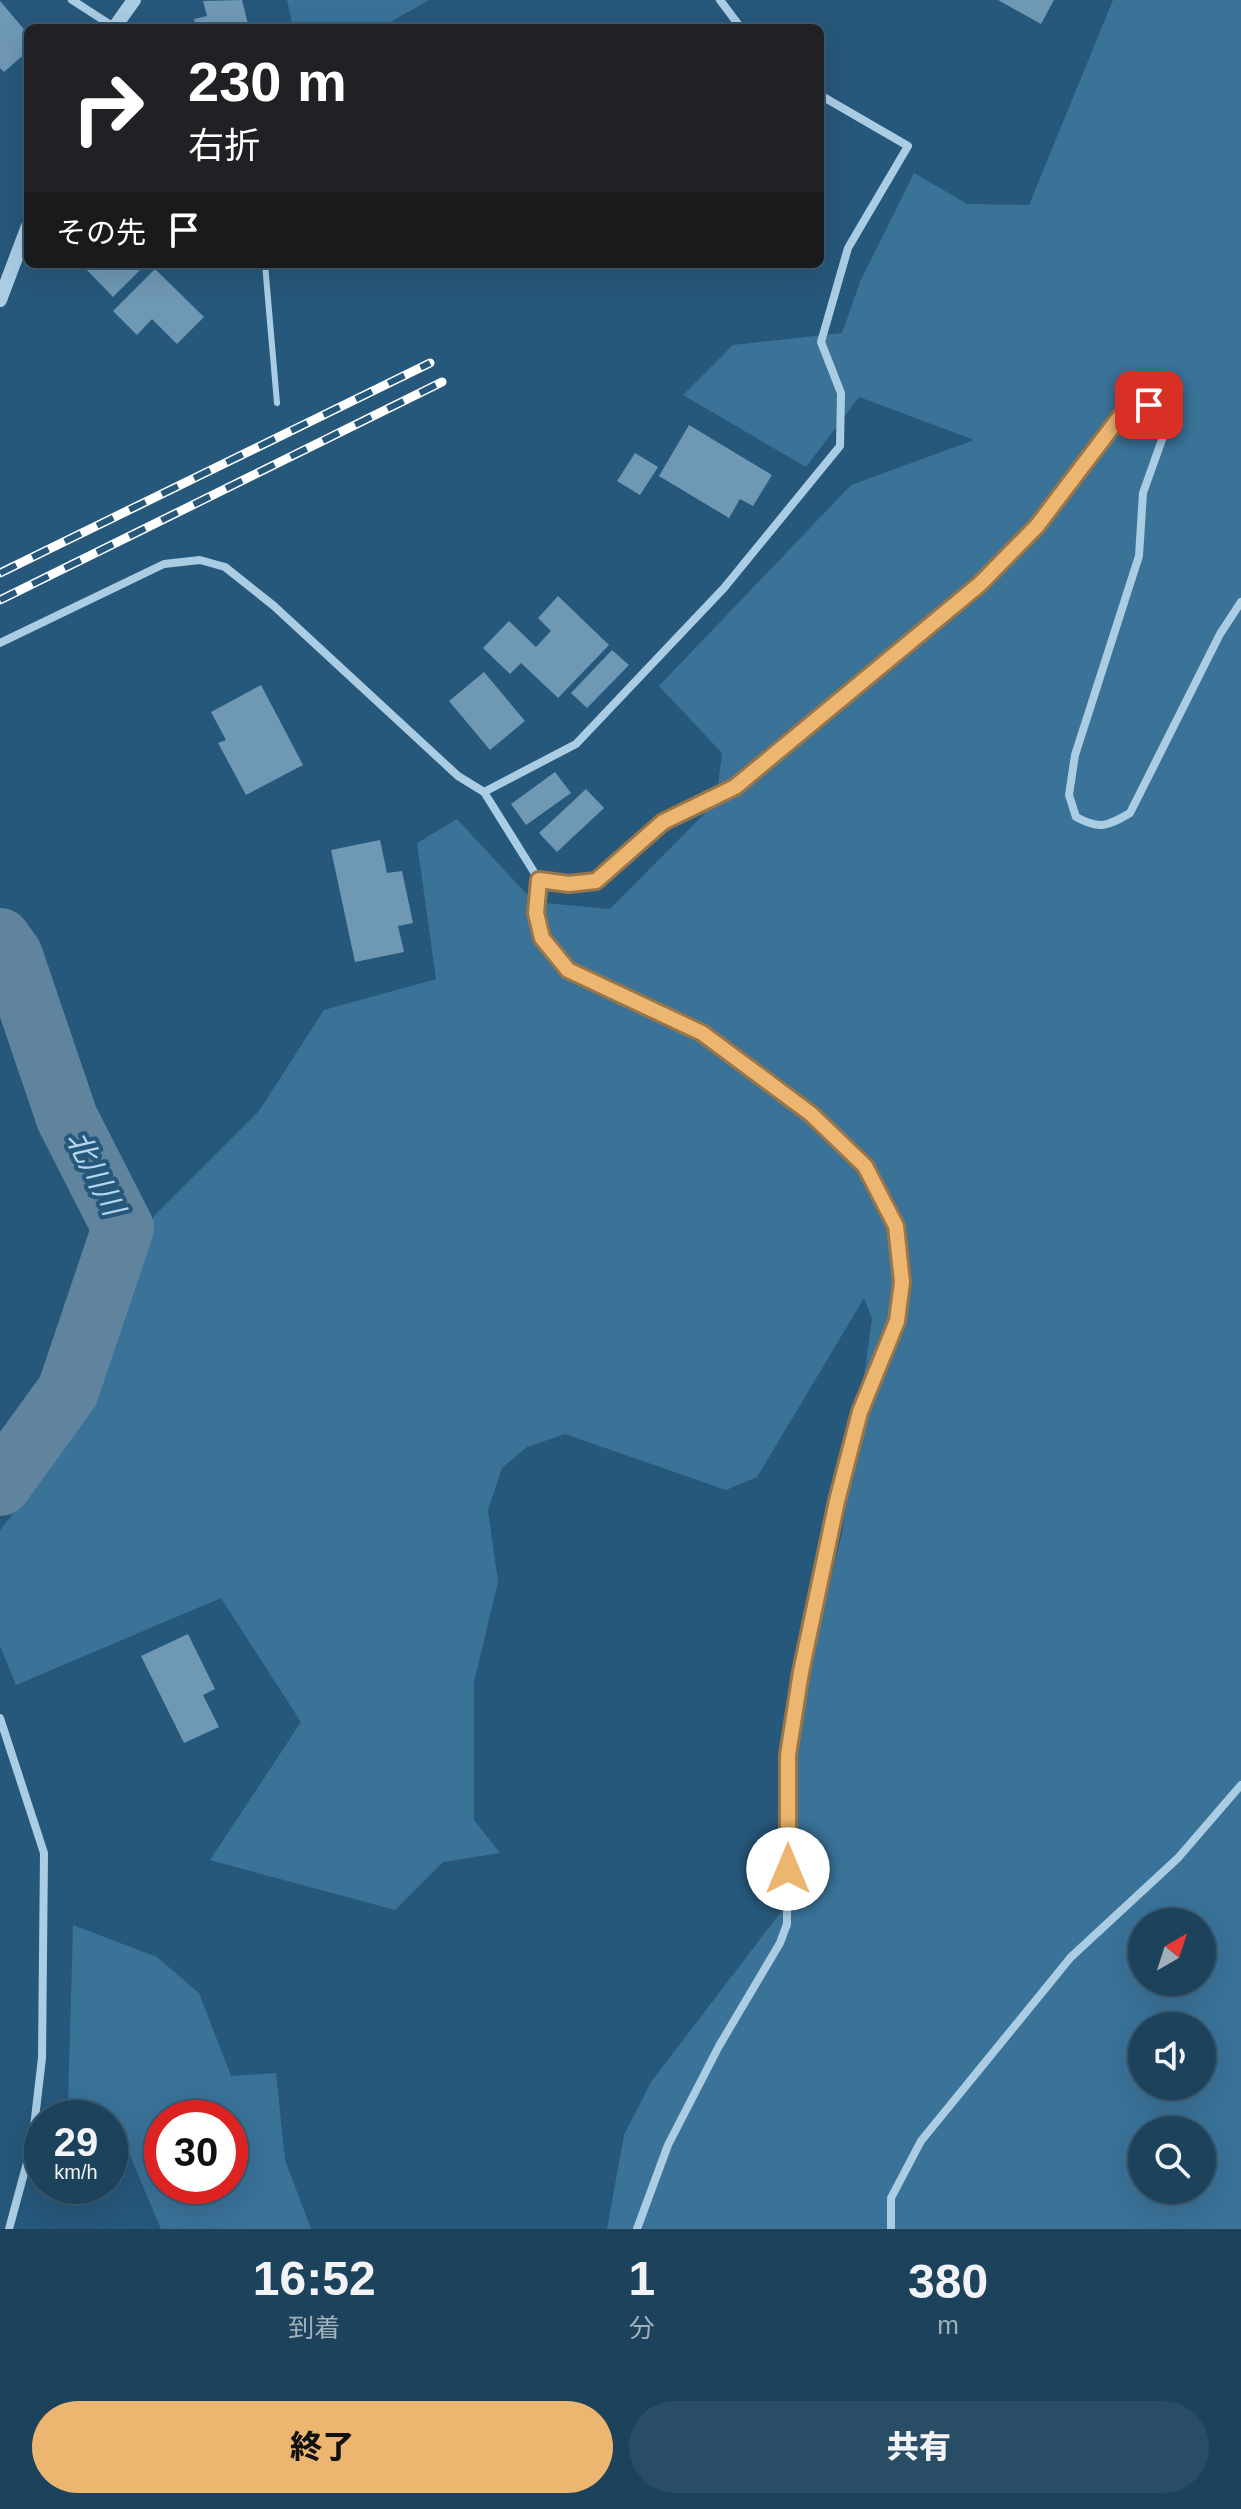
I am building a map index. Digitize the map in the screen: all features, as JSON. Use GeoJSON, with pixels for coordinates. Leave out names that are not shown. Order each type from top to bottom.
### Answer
{"type":"FeatureCollection","features":[{"type":"Feature","properties":{"kind":"street"},"geometry":{"type":"LineString","coordinates":[[72,0],[108,24]]}},
{"type":"Feature","properties":{"kind":"street"},"geometry":{"type":"LineString","coordinates":[[117,24],[134,0]]}},
{"type":"Feature","properties":{"kind":"street"},"geometry":{"type":"LineString","coordinates":[[720,0],[738,24]]}},
{"type":"Feature","properties":{"kind":"street"},"geometry":{"type":"LineString","coordinates":[[484,792],[576,744],[724,588],[840,446],[841,393],[821,342],[848,248],[908,146],[824,97]]}},
{"type":"Feature","properties":{"kind":"street"},"geometry":{"type":"LineString","coordinates":[[0,300],[24,237]]}},
{"type":"Feature","properties":{"kind":"street"},"geometry":{"type":"LineString","coordinates":[[539,880],[569,884],[596,881],[663,822],[735,787],[980,584],[1037,526],[1132,405],[1149,405],[1167,417],[1143,493],[1139,556],[1075,755],[1069,795],[1076,817],[1092,826],[1111,824],[1130,813],[1220,634],[1241,602]]}},
{"type":"Feature","properties":{"kind":"street"},"geometry":{"type":"LineString","coordinates":[[0,643],[164,564],[200,560],[225,567],[274,606],[458,776],[484,792],[539,880],[536,913],[542,938],[568,970],[702,1033],[811,1114],[865,1166],[896,1226],[902,1282],[897,1321],[860,1412],[852,1442],[801,1672],[788,1755],[787,1924],[780,1943],[719,2046],[668,2145],[637,2229]]}},
{"type":"Feature","properties":{"kind":"street"},"geometry":{"type":"LineString","coordinates":[[0,1718],[44,1853],[42,2058],[32,2144],[9,2229]]}},
{"type":"Feature","properties":{"kind":"street"},"geometry":{"type":"LineString","coordinates":[[891,2229],[891,2198],[921,2141],[1071,1957],[1178,1858],[1241,1785]]}},
{"type":"Feature","properties":{"kind":"lane"},"geometry":{"type":"LineString","coordinates":[[265,268],[277,403]]}},
{"type":"Feature","properties":{"kind":"shaded area"},"geometry":{"type":"Polygon","coordinates":[[[287,0],[429,0],[387,24],[292,24],[287,0]]]}},
{"type":"Feature","properties":{"kind":"shaded area"},"geometry":{"type":"Polygon","coordinates":[[[1113,0],[1241,0],[1241,2229],[607,2229],[624,2135],[651,2082],[787,1904],[796,1820],[798,1710],[842,1533],[872,1319],[864,1298],[757,1477],[726,1490],[565,1434],[527,1447],[502,1468],[488,1510],[498,1582],[474,1682],[474,1820],[500,1853],[443,1862],[395,1910],[210,1860],[301,1722],[221,1598],[16,1685],[0,1646],[0,1530],[38,1483],[154,1216],[259,1111],[324,1010],[436,979],[417,843],[457,819],[534,902],[610,909],[716,802],[722,753],[659,686],[851,485],[974,440],[859,397],[806,467],[683,395],[733,345],[842,333],[860,282],[914,173],[967,204],[1029,205],[1113,0]]]}},
{"type":"Feature","properties":{"kind":"shaded area"},"geometry":{"type":"Polygon","coordinates":[[[73,1925],[157,1957],[199,1993],[231,2076],[276,2073],[285,2160],[311,2229],[161,2229],[150,2204],[248,2204],[248,2100],[144,2100],[144,2189],[128,2151],[128,2100],[68,2100],[73,1925]]]}},
{"type":"Feature","properties":{"kind":"building"},"geometry":{"type":"Polygon","coordinates":[[[242,0],[248,24],[195,24],[194,19],[207,16],[203,1],[242,0]]]}},
{"type":"Feature","properties":{"kind":"building"},"geometry":{"type":"Polygon","coordinates":[[[998,0],[1054,0],[1041,24],[998,0]]]}},
{"type":"Feature","properties":{"kind":"building"},"geometry":{"type":"Polygon","coordinates":[[[0,1],[24,29],[24,54],[4,72],[0,68],[0,1]]]}},
{"type":"Feature","properties":{"kind":"building"},"geometry":{"type":"Polygon","coordinates":[[[85,268],[142,268],[113,297],[85,268]]]}},
{"type":"Feature","properties":{"kind":"building"},"geometry":{"type":"Polygon","coordinates":[[[155,269],[204,317],[177,344],[152,319],[137,335],[113,311],[155,269]]]}},
{"type":"Feature","properties":{"kind":"building"},"geometry":{"type":"Polygon","coordinates":[[[689,425],[772,475],[753,506],[740,499],[729,518],[659,476],[689,425]]]}},
{"type":"Feature","properties":{"kind":"building"},"geometry":{"type":"Polygon","coordinates":[[[635,453],[658,467],[640,495],[617,481],[635,453]]]}},
{"type":"Feature","properties":{"kind":"building"},"geometry":{"type":"Polygon","coordinates":[[[558,596],[609,645],[558,698],[521,663],[510,674],[483,648],[509,621],[536,647],[551,631],[538,618],[558,596]]]}},
{"type":"Feature","properties":{"kind":"building"},"geometry":{"type":"Polygon","coordinates":[[[612,650],[629,665],[587,708],[571,693],[612,650]]]}},
{"type":"Feature","properties":{"kind":"building"},"geometry":{"type":"Polygon","coordinates":[[[484,672],[525,721],[490,750],[449,701],[484,672]]]}},
{"type":"Feature","properties":{"kind":"building"},"geometry":{"type":"Polygon","coordinates":[[[261,685],[303,765],[246,795],[218,743],[226,740],[211,712],[261,685]]]}},
{"type":"Feature","properties":{"kind":"building"},"geometry":{"type":"Polygon","coordinates":[[[555,772],[571,793],[526,825],[511,804],[555,772]]]}},
{"type":"Feature","properties":{"kind":"building"},"geometry":{"type":"Polygon","coordinates":[[[586,789],[604,808],[557,852],[539,833],[586,789]]]}},
{"type":"Feature","properties":{"kind":"building"},"geometry":{"type":"Polygon","coordinates":[[[380,840],[387,873],[402,871],[413,923],[398,926],[404,952],[355,962],[331,850],[380,840]]]}},
{"type":"Feature","properties":{"kind":"building"},"geometry":{"type":"Polygon","coordinates":[[[188,1634],[215,1689],[203,1695],[219,1727],[184,1743],[141,1656],[188,1634]]]}},
{"type":"Feature","properties":{"kind":"waterway","name":"北川川"},"geometry":{"type":"LineString","coordinates":[[0,939],[12,956],[67,1118],[123,1228],[68,1391],[0,1485]]}},
{"type":"Feature","properties":{"kind":"railway"},"geometry":{"type":"LineString","coordinates":[[0,573],[430,363]]}},
{"type":"Feature","properties":{"kind":"railway"},"geometry":{"type":"LineString","coordinates":[[0,600],[442,382]]}},
{"type":"Feature","properties":{"kind":"route"},"geometry":{"type":"LineString","coordinates":[[788,1869],[788,1755],[801,1672],[837,1501],[860,1412],[897,1321],[902,1282],[896,1226],[865,1166],[811,1114],[702,1033],[568,970],[542,938],[536,913],[539,880],[569,884],[596,881],[663,822],[735,787],[980,584],[1037,526],[1119,418],[1132,405],[1149,405]]}}]}
